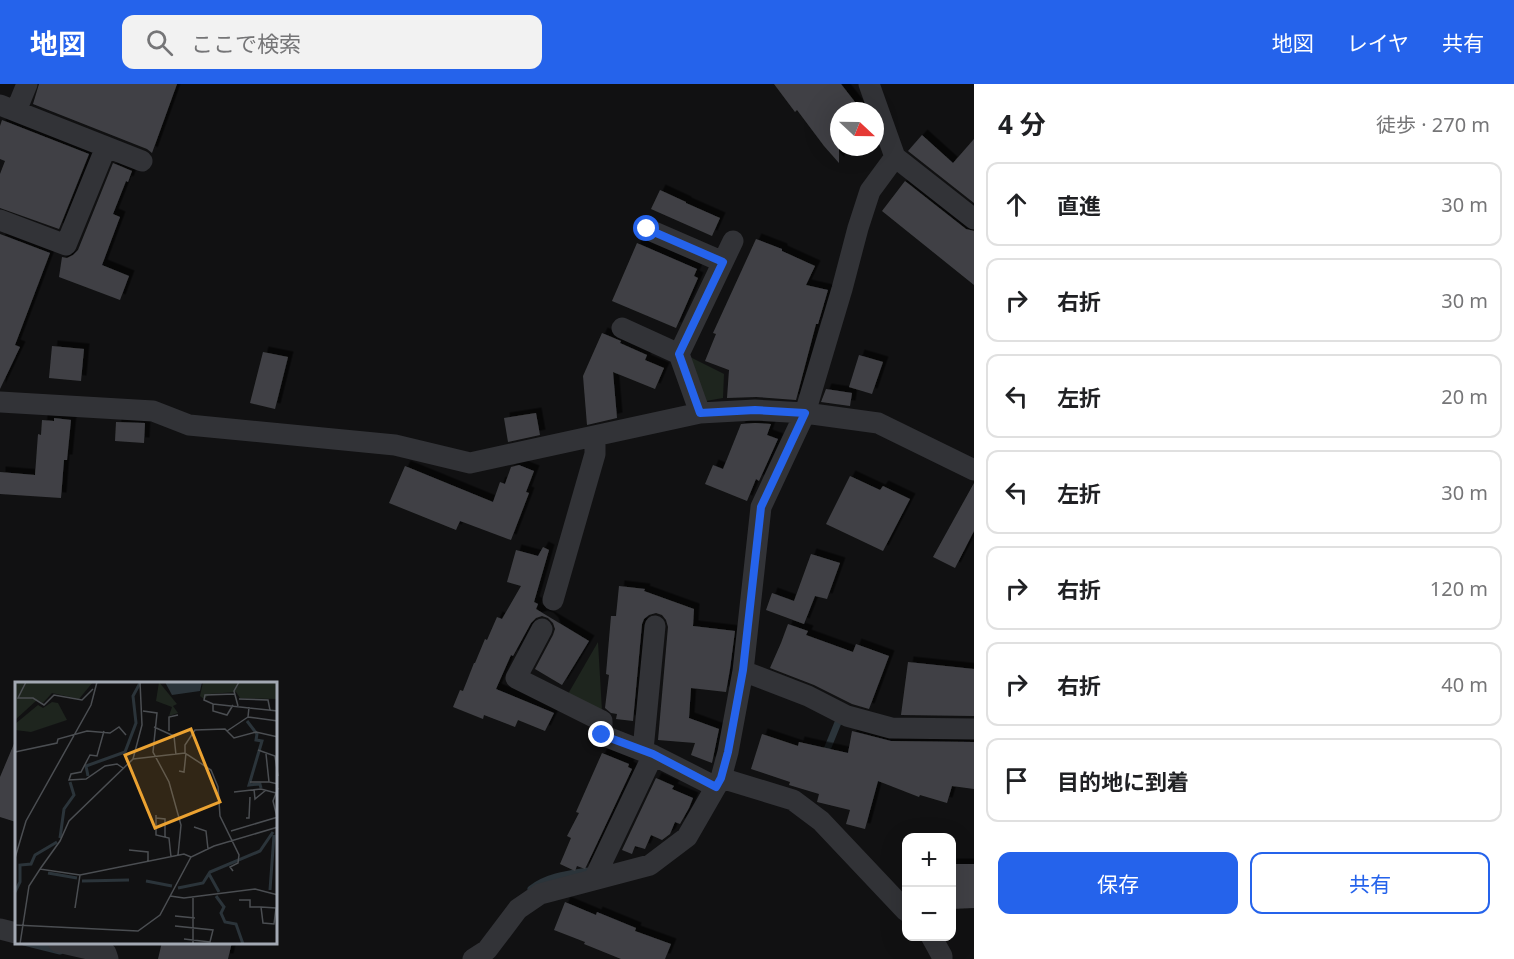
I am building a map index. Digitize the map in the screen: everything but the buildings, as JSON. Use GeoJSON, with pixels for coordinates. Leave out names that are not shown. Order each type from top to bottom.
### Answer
{"type":"FeatureCollection","features":[{"type":"Feature","properties":{"kind":"street"},"geometry":{"type":"LineString","coordinates":[[27,84],[8,108],[142,161]]}},
{"type":"Feature","properties":{"kind":"street"},"geometry":{"type":"LineString","coordinates":[[869,84],[895,157],[974,219]]}},
{"type":"Feature","properties":{"kind":"street"},"geometry":{"type":"LineString","coordinates":[[0,220],[66,245],[106,147]]}},
{"type":"Feature","properties":{"kind":"street"},"geometry":{"type":"LineString","coordinates":[[473,959],[487,950],[518,909],[540,894],[650,865],[687,837],[718,782],[728,752],[743,670],[761,507],[805,413],[843,290],[858,228],[870,191],[895,157]]}},
{"type":"Feature","properties":{"kind":"street"},"geometry":{"type":"LineString","coordinates":[[647,229],[723,262]]}},
{"type":"Feature","properties":{"kind":"street"},"geometry":{"type":"LineString","coordinates":[[700,413],[679,354],[733,241]]}},
{"type":"Feature","properties":{"kind":"street"},"geometry":{"type":"LineString","coordinates":[[622,328],[679,354]]}},
{"type":"Feature","properties":{"kind":"street"},"geometry":{"type":"LineString","coordinates":[[0,402],[153,411],[189,425],[395,445],[470,463],[700,413],[755,410],[805,413],[878,423],[974,470]]}},
{"type":"Feature","properties":{"kind":"street"},"geometry":{"type":"LineString","coordinates":[[553,600],[595,454],[595,436]]}},
{"type":"Feature","properties":{"kind":"street"},"geometry":{"type":"LineString","coordinates":[[594,879],[648,752],[655,626]]}},
{"type":"Feature","properties":{"kind":"street"},"geometry":{"type":"LineString","coordinates":[[542,629],[516,678],[602,722],[602,735],[718,782],[793,800],[821,820],[902,907]]}},
{"type":"Feature","properties":{"kind":"street"},"geometry":{"type":"LineString","coordinates":[[743,670],[808,696],[847,716],[891,728],[974,729]]}},
{"type":"Feature","properties":{"kind":"street"},"geometry":{"type":"LineString","coordinates":[[0,929],[15,933]]}},
{"type":"Feature","properties":{"kind":"street"},"geometry":{"type":"LineString","coordinates":[[934,941],[942,959]]}},
{"type":"Feature","properties":{"kind":"street"},"geometry":{"type":"LineString","coordinates":[[67,944],[105,953],[108,959]]}},
{"type":"Feature","properties":{"kind":"shaded area"},"geometry":{"type":"Polygon","coordinates":[[[688,356],[724,374],[723,398],[706,401],[688,356]]]}},
{"type":"Feature","properties":{"kind":"shaded area"},"geometry":{"type":"Polygon","coordinates":[[[598,642],[602,711],[568,694],[598,642]]]}},
{"type":"Feature","properties":{"kind":"waterway"},"geometry":{"type":"LineString","coordinates":[[824,757],[839,720],[842,721]]}},
{"type":"Feature","properties":{"kind":"waterway"},"geometry":{"type":"LineString","coordinates":[[531,889],[552,878],[589,871]]}},
{"type":"Feature","properties":{"kind":"waterway"},"geometry":{"type":"LineString","coordinates":[[32,944],[60,951]]}},
{"type":"Feature","properties":{"kind":"route"},"geometry":{"type":"LineString","coordinates":[[602,735],[653,754],[716,787],[721,778],[728,752],[743,670],[761,507],[805,413],[755,410],[700,413],[679,354],[723,262],[647,229]]}}]}
